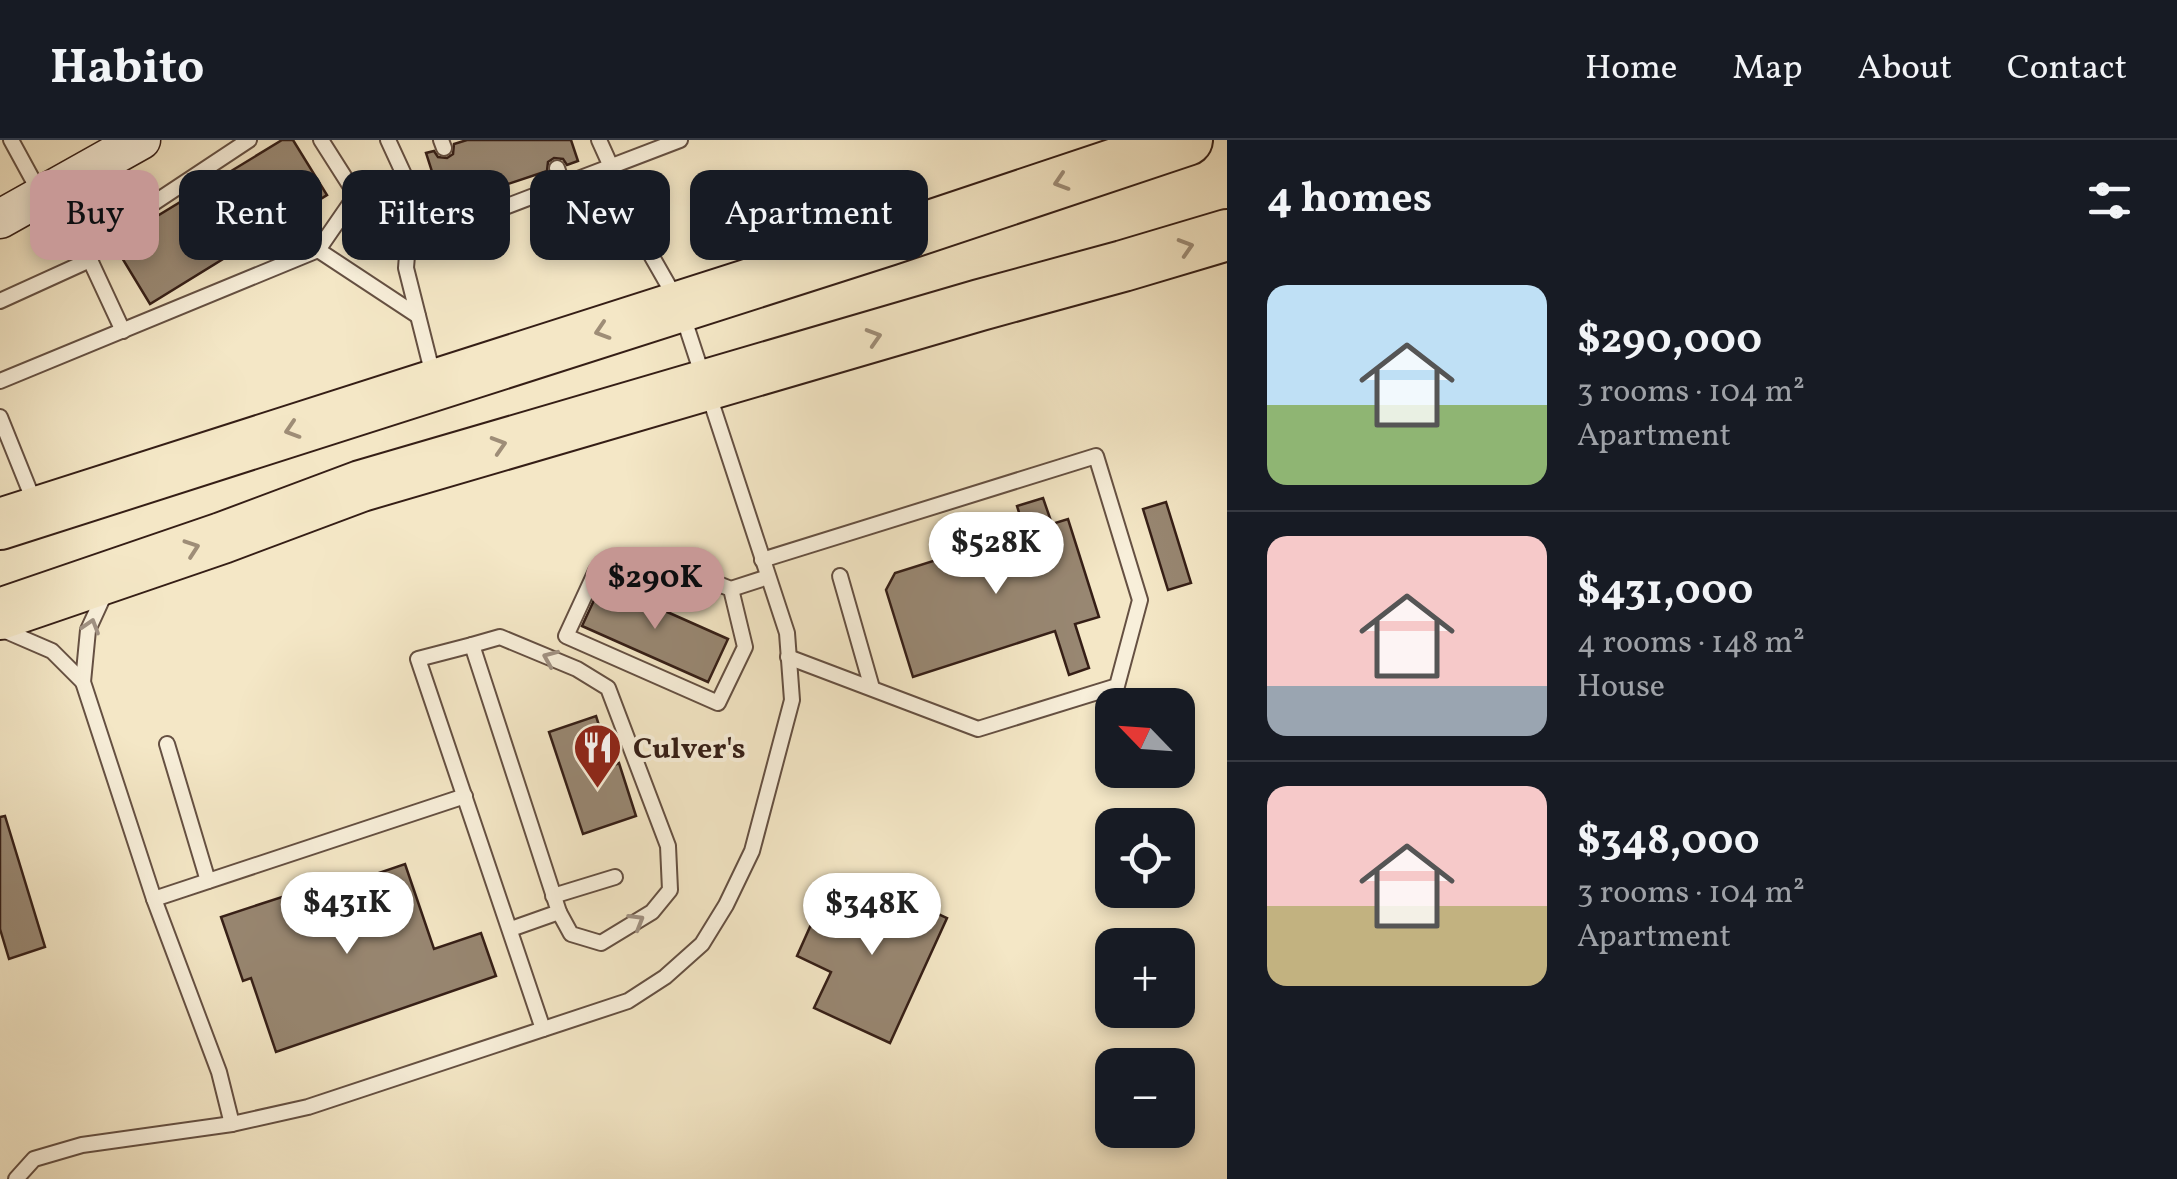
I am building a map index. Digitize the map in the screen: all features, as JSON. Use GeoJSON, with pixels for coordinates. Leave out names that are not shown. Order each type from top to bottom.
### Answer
{"type":"FeatureCollection","features":[{"type":"Feature","properties":{"kind":"highway"},"geometry":{"type":"LineString","coordinates":[[19,517],[1187,140]]}},
{"type":"Feature","properties":{"kind":"highway"},"geometry":{"type":"LineString","coordinates":[[0,614],[361,486],[1227,235]]}},
{"type":"Feature","properties":{"kind":"street"},"geometry":{"type":"LineString","coordinates":[[88,170],[142,140]]}},
{"type":"Feature","properties":{"kind":"street"},"geometry":{"type":"LineString","coordinates":[[0,219],[30,202]]}},
{"type":"Feature","properties":{"kind":"lane"},"geometry":{"type":"LineString","coordinates":[[11,140],[30,175]]}},
{"type":"Feature","properties":{"kind":"lane"},"geometry":{"type":"LineString","coordinates":[[159,200],[249,140]]}},
{"type":"Feature","properties":{"kind":"lane"},"geometry":{"type":"LineString","coordinates":[[320,140],[356,195],[322,244]]}},
{"type":"Feature","properties":{"kind":"lane"},"geometry":{"type":"LineString","coordinates":[[388,140],[402,170]]}},
{"type":"Feature","properties":{"kind":"lane"},"geometry":{"type":"LineString","coordinates":[[16,1179],[34,1159],[82,1145],[232,1124],[308,1107],[628,1002],[665,978],[702,944],[726,906],[752,851],[792,700],[786,633],[680,306],[651,255],[599,140]]}},
{"type":"Feature","properties":{"kind":"lane"},"geometry":{"type":"LineString","coordinates":[[601,170],[680,140]]}},
{"type":"Feature","properties":{"kind":"lane"},"geometry":{"type":"LineString","coordinates":[[322,253],[418,316]]}},
{"type":"Feature","properties":{"kind":"lane"},"geometry":{"type":"LineString","coordinates":[[0,301],[90,260],[122,332]]}},
{"type":"Feature","properties":{"kind":"lane"},"geometry":{"type":"LineString","coordinates":[[0,381],[294,260]]}},
{"type":"Feature","properties":{"kind":"lane"},"geometry":{"type":"LineString","coordinates":[[407,260],[436,384]]}},
{"type":"Feature","properties":{"kind":"lane"},"geometry":{"type":"LineString","coordinates":[[0,416],[19,517]]}},
{"type":"Feature","properties":{"kind":"lane"},"geometry":{"type":"LineString","coordinates":[[762,560],[1096,456],[1140,600],[1117,686],[978,728],[788,657]]}},
{"type":"Feature","properties":{"kind":"lane"},"geometry":{"type":"LineString","coordinates":[[730,590],[744,646],[718,703],[566,636],[596,571],[666,564],[730,590],[768,577]]}},
{"type":"Feature","properties":{"kind":"lane"},"geometry":{"type":"LineString","coordinates":[[115,574],[88,630],[83,682],[154,899],[219,1072],[232,1124]]}},
{"type":"Feature","properties":{"kind":"lane"},"geometry":{"type":"LineString","coordinates":[[840,576],[872,688]]}},
{"type":"Feature","properties":{"kind":"lane"},"geometry":{"type":"LineString","coordinates":[[0,628],[52,651],[83,682]]}},
{"type":"Feature","properties":{"kind":"lane"},"geometry":{"type":"LineString","coordinates":[[472,646],[559,912],[571,934],[600,942],[652,912],[670,890],[668,846],[608,688],[577,670],[500,637],[418,660],[543,1030]]}},
{"type":"Feature","properties":{"kind":"lane"},"geometry":{"type":"LineString","coordinates":[[167,744],[208,881]]}},
{"type":"Feature","properties":{"kind":"lane"},"geometry":{"type":"LineString","coordinates":[[154,899],[465,796]]}},
{"type":"Feature","properties":{"kind":"lane"},"geometry":{"type":"LineString","coordinates":[[554,896],[615,878]]}},
{"type":"Feature","properties":{"kind":"lane"},"geometry":{"type":"LineString","coordinates":[[511,930],[559,912]]}},
{"type":"Feature","properties":{"kind":"building"},"geometry":{"type":"Polygon","coordinates":[[[282,140],[293,140],[312,170],[233,170],[282,140]]]}},
{"type":"Feature","properties":{"kind":"building"},"geometry":{"type":"Polygon","coordinates":[[[467,140],[571,140],[578,161],[567,165],[563,159],[554,158],[548,162],[547,170],[530,170],[530,177],[510,183],[510,170],[431,170],[426,153],[434,151],[438,157],[447,158],[453,154],[454,144],[467,140]]]}},
{"type":"Feature","properties":{"kind":"building"},"geometry":{"type":"Polygon","coordinates":[[[179,203],[179,260],[221,260],[150,304],[123,260],[159,260],[159,215],[179,203]]]}},
{"type":"Feature","properties":{"kind":"building"},"geometry":{"type":"Polygon","coordinates":[[[1043,498],[1052,524],[1068,519],[1099,617],[1075,624],[1089,668],[1069,675],[1055,631],[913,677],[886,590],[895,573],[1025,532],[1017,506],[1043,498]]]}},
{"type":"Feature","properties":{"kind":"building"},"geometry":{"type":"Polygon","coordinates":[[[1166,502],[1191,583],[1168,590],[1143,509],[1166,502]]]}},
{"type":"Feature","properties":{"kind":"building"},"geometry":{"type":"Polygon","coordinates":[[[602,583],[728,639],[708,682],[582,626],[602,583]]]}},
{"type":"Feature","properties":{"kind":"building","name":"Culver's"},"geometry":{"type":"Polygon","coordinates":[[[596,716],[612,766],[619,763],[636,816],[583,834],[549,732],[596,716]]]}},
{"type":"Feature","properties":{"kind":"building"},"geometry":{"type":"Polygon","coordinates":[[[5,816],[45,947],[9,959],[0,929],[0,817],[5,816]]]}},
{"type":"Feature","properties":{"kind":"building"},"geometry":{"type":"Polygon","coordinates":[[[405,864],[434,949],[481,933],[496,976],[276,1052],[251,978],[243,981],[221,917],[285,896],[288,904],[405,864]]]}},
{"type":"Feature","properties":{"kind":"building"},"geometry":{"type":"Polygon","coordinates":[[[871,883],[947,918],[890,1043],[814,1008],[831,972],[797,956],[822,900],[856,916],[871,883]]]}},
{"type":"Feature","properties":{"kind":"place","name":"Culver's"},"geometry":{"type":"Point","coordinates":[598,790]}}]}
